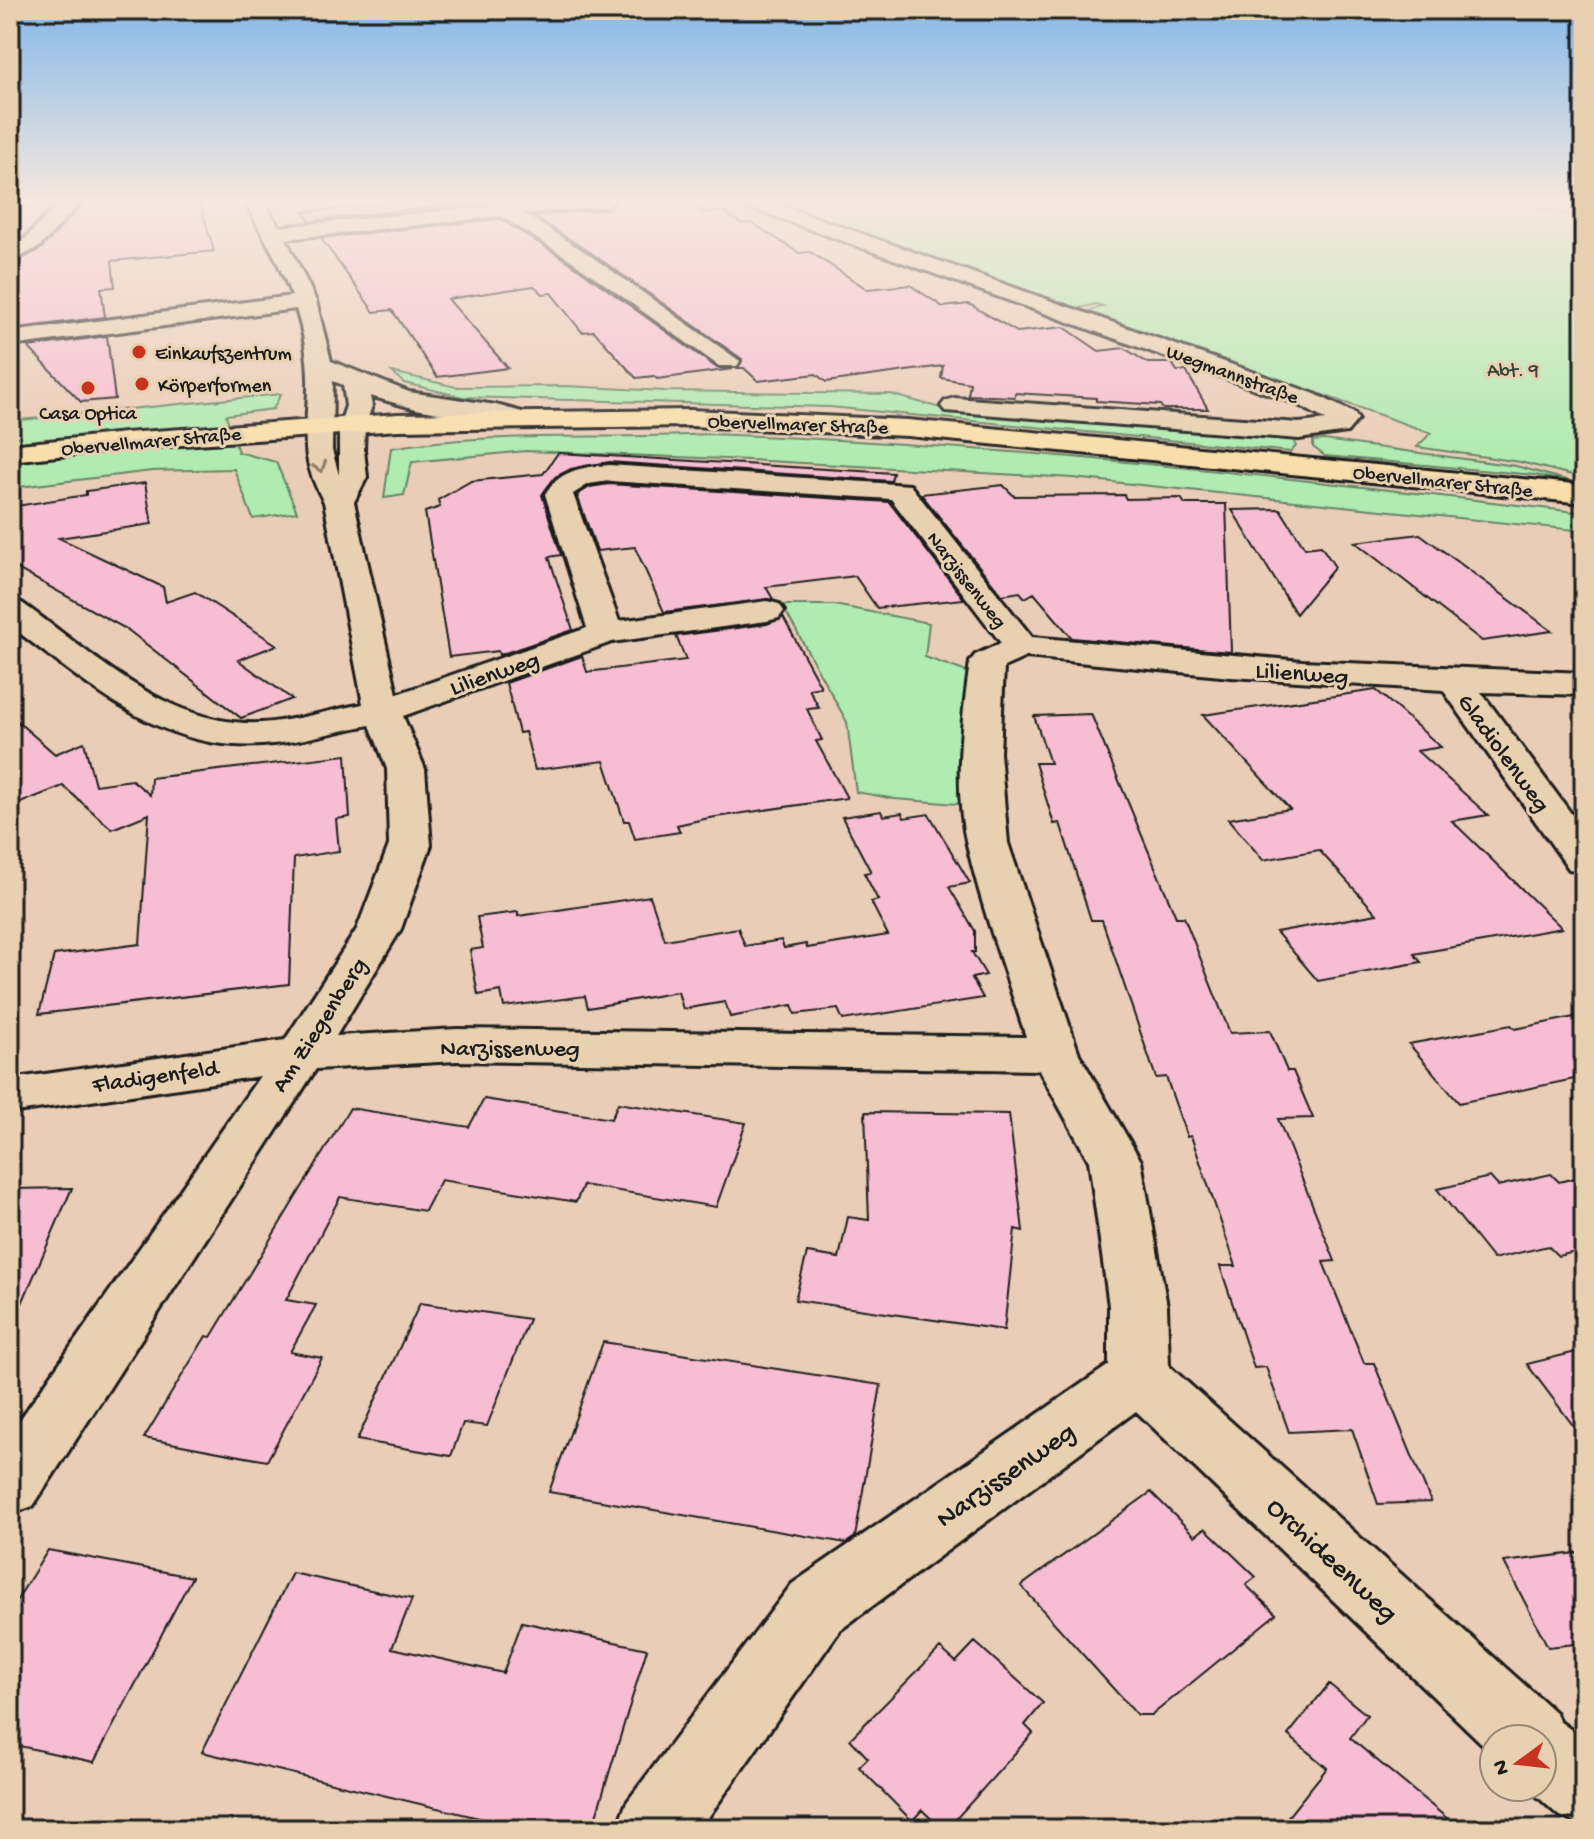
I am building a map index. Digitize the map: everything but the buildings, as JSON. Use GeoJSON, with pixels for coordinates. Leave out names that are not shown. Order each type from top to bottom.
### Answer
{"type":"FeatureCollection","features":[{"type":"Feature","properties":{"kind":"main road","name":"Obervellmarer Straße"},"geometry":{"type":"LineString","coordinates":[[10,453],[125,441],[352,426],[517,419],[690,418],[908,428],[1584,494]]}},
{"type":"Feature","properties":{"kind":"street"},"geometry":{"type":"LineString","coordinates":[[297,286],[304,301],[320,365],[355,384],[404,398],[492,410],[517,419]]}},
{"type":"Feature","properties":{"kind":"street"},"geometry":{"type":"LineString","coordinates":[[621,286],[728,361]]}},
{"type":"Feature","properties":{"kind":"street","name":"Wegmannstraße"},"geometry":{"type":"LineString","coordinates":[[954,406],[1299,431],[1338,426],[1345,419],[1306,399],[988,286]]}},
{"type":"Feature","properties":{"kind":"street"},"geometry":{"type":"LineString","coordinates":[[10,339],[304,301]]}},
{"type":"Feature","properties":{"kind":"street","name":"Am Ziegenberg"},"geometry":{"type":"LineString","coordinates":[[10,1486],[301,1054],[379,929],[410,845],[406,769],[383,711],[339,502],[323,478],[316,453],[320,365]]}},
{"type":"Feature","properties":{"kind":"street"},"geometry":{"type":"LineString","coordinates":[[339,502],[353,477],[350,450],[352,426],[359,406],[355,384]]}},
{"type":"Feature","properties":{"kind":"street","name":"Narzissenweg"},"geometry":{"type":"LineString","coordinates":[[606,633],[560,502],[562,487],[582,477],[609,473],[900,491],[1021,646],[987,662],[980,716],[982,809],[987,843],[1055,1054],[1115,1161],[1138,1306],[1139,1376],[816,1607],[654,1829]]}},
{"type":"Feature","properties":{"kind":"street","name":"Lilienweg"},"geometry":{"type":"LineString","coordinates":[[10,610],[147,709],[200,730],[262,734],[383,711],[606,633],[767,611]]}},
{"type":"Feature","properties":{"kind":"street","name":"Lilienweg"},"geometry":{"type":"LineString","coordinates":[[1021,646],[1192,665],[1455,682],[1584,684]]}},
{"type":"Feature","properties":{"kind":"street","name":"Gladiolenweg"},"geometry":{"type":"LineString","coordinates":[[1455,682],[1584,860]]}},
{"type":"Feature","properties":{"kind":"street","name":"Narzissenweg"},"geometry":{"type":"LineString","coordinates":[[301,1054],[457,1045],[1055,1054]]}},
{"type":"Feature","properties":{"kind":"street","name":"Fladigenfeld"},"geometry":{"type":"LineString","coordinates":[[10,1096],[301,1054]]}},
{"type":"Feature","properties":{"kind":"street","name":"Orchideenweg"},"geometry":{"type":"LineString","coordinates":[[1139,1376],[1513,1723]]}},
{"type":"Feature","properties":{"kind":"street"},"geometry":{"type":"LineString","coordinates":[[1558,1765],[1584,1789]]}},
{"type":"Feature","properties":{"kind":"green space","name":"Abt. 9"},"geometry":{"type":"Polygon","coordinates":[[[1009,286],[1584,286],[1584,478],[1520,462],[1417,447],[1431,433],[1086,312],[1103,306],[1096,304],[1076,309],[1009,286]]]}},
{"type":"Feature","properties":{"kind":"green space"},"geometry":{"type":"Polygon","coordinates":[[[392,372],[456,387],[566,386],[665,391],[890,394],[944,409],[1291,435],[1296,446],[1291,452],[830,407],[463,397],[404,383],[392,372]]]}},
{"type":"Feature","properties":{"kind":"green space"},"geometry":{"type":"Polygon","coordinates":[[[281,394],[273,409],[226,415],[238,452],[276,462],[297,512],[253,519],[234,469],[152,471],[10,488],[10,421],[281,394]]]}},
{"type":"Feature","properties":{"kind":"green space"},"geometry":{"type":"Polygon","coordinates":[[[709,434],[1038,454],[1366,487],[1584,513],[1584,531],[1073,478],[526,451],[412,462],[404,495],[384,498],[391,448],[470,439],[709,434]]]}},
{"type":"Feature","properties":{"kind":"green space"},"geometry":{"type":"Polygon","coordinates":[[[1313,441],[1516,466],[1584,485],[1535,475],[1325,456],[1313,447],[1313,441]]]}},
{"type":"Feature","properties":{"kind":"green space"},"geometry":{"type":"Polygon","coordinates":[[[782,605],[834,605],[929,623],[925,657],[967,672],[971,699],[969,805],[895,799],[856,792],[847,722],[782,605]]]}},
{"type":"Feature","properties":{"kind":"place","name":"Einkaufszentrum"},"geometry":{"type":"Point","coordinates":[139,352]}},
{"type":"Feature","properties":{"kind":"place","name":"Körperformen"},"geometry":{"type":"Point","coordinates":[142,384]}},
{"type":"Feature","properties":{"kind":"place","name":"Casa Optica"},"geometry":{"type":"Point","coordinates":[88,388]}}]}
